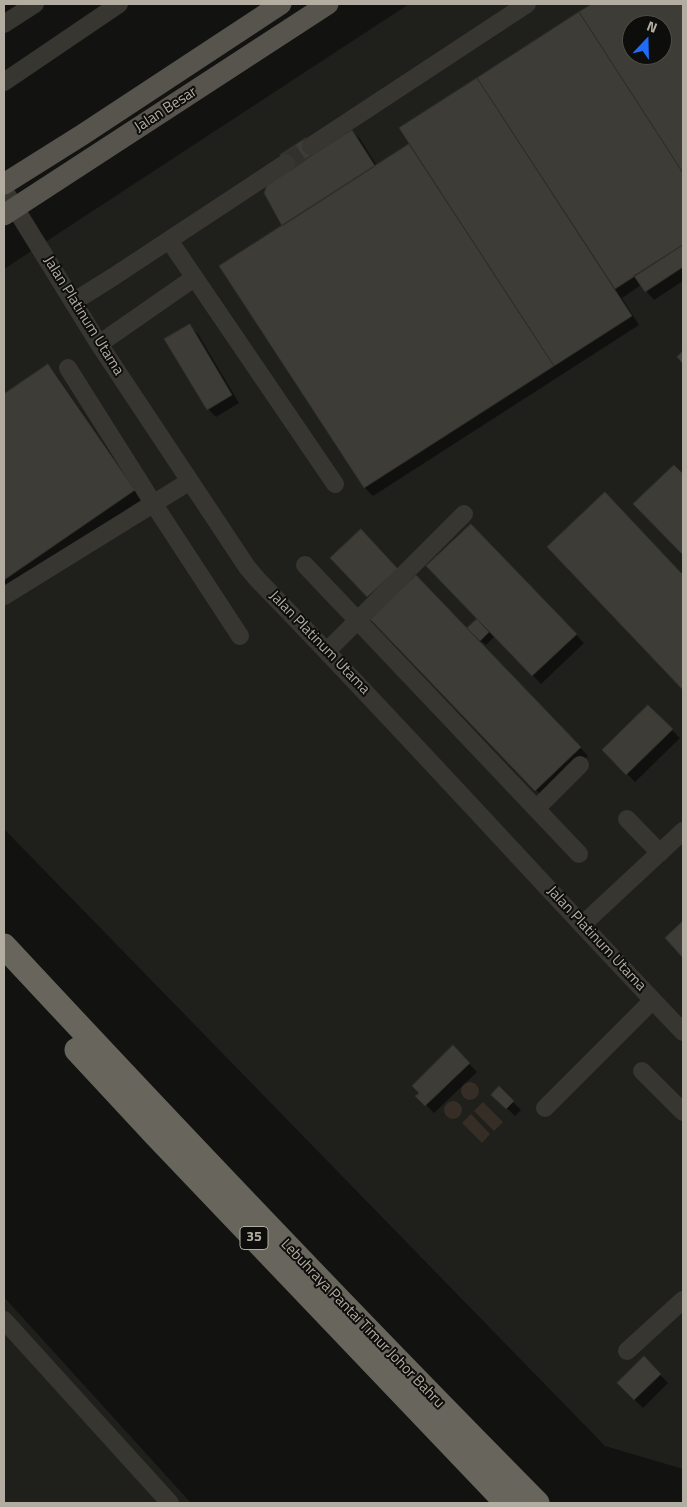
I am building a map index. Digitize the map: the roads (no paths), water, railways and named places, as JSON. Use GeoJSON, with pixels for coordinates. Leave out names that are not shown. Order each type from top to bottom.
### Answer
{"type":"FeatureCollection","features":[{"type":"Feature","properties":{"kind":"highway","name":"Lebuhraya Pantai Timur Johor Bahru"},"geometry":{"type":"LineString","coordinates":[[4,946],[428,1393],[537,1503]]}},
{"type":"Feature","properties":{"kind":"highway","name":"Lebuhraya Pantai Timur Johor Bahru"},"geometry":{"type":"LineString","coordinates":[[4,970],[155,1134],[507,1503]]}},
{"type":"Feature","properties":{"kind":"main road","name":"Jalan Besar"},"geometry":{"type":"LineString","coordinates":[[4,184],[281,4]]}},
{"type":"Feature","properties":{"kind":"main road","name":"Jalan Besar"},"geometry":{"type":"LineString","coordinates":[[9,212],[328,4]]}},
{"type":"Feature","properties":{"kind":"street"},"geometry":{"type":"LineString","coordinates":[[311,146],[526,4]]}},
{"type":"Feature","properties":{"kind":"street"},"geometry":{"type":"LineString","coordinates":[[4,24],[26,6]]}},
{"type":"Feature","properties":{"kind":"street"},"geometry":{"type":"LineString","coordinates":[[4,82],[110,6]]}},
{"type":"Feature","properties":{"kind":"street"},"geometry":{"type":"LineString","coordinates":[[73,302],[286,163]]}},
{"type":"Feature","properties":{"kind":"street","name":"Jalan Platinum Utama"},"geometry":{"type":"LineString","coordinates":[[4,190],[9,212],[73,302],[247,567],[683,1032]]}},
{"type":"Feature","properties":{"kind":"street"},"geometry":{"type":"LineString","coordinates":[[169,240],[335,484]]}},
{"type":"Feature","properties":{"kind":"street"},"geometry":{"type":"LineString","coordinates":[[99,344],[194,278]]}},
{"type":"Feature","properties":{"kind":"street"},"geometry":{"type":"LineString","coordinates":[[68,368],[240,636]]}},
{"type":"Feature","properties":{"kind":"street"},"geometry":{"type":"LineString","coordinates":[[4,596],[190,481]]}},
{"type":"Feature","properties":{"kind":"street"},"geometry":{"type":"LineString","coordinates":[[327,651],[464,514]]}},
{"type":"Feature","properties":{"kind":"street"},"geometry":{"type":"LineString","coordinates":[[305,565],[579,854]]}},
{"type":"Feature","properties":{"kind":"street"},"geometry":{"type":"LineString","coordinates":[[536,809],[580,765]]}},
{"type":"Feature","properties":{"kind":"street"},"geometry":{"type":"LineString","coordinates":[[627,819],[660,853]]}},
{"type":"Feature","properties":{"kind":"street"},"geometry":{"type":"LineString","coordinates":[[582,925],[683,831]]}},
{"type":"Feature","properties":{"kind":"street"},"geometry":{"type":"LineString","coordinates":[[545,1108],[653,1000]]}},
{"type":"Feature","properties":{"kind":"street"},"geometry":{"type":"LineString","coordinates":[[642,1071],[683,1112]]}},
{"type":"Feature","properties":{"kind":"street"},"geometry":{"type":"LineString","coordinates":[[627,1351],[683,1300]]}},
{"type":"Feature","properties":{"kind":"street"},"geometry":{"type":"LineString","coordinates":[[4,1320],[170,1503]]}},
{"type":"Feature","properties":{"kind":"tunnel"},"geometry":{"type":"LineString","coordinates":[[286,163],[311,146]]}}]}
